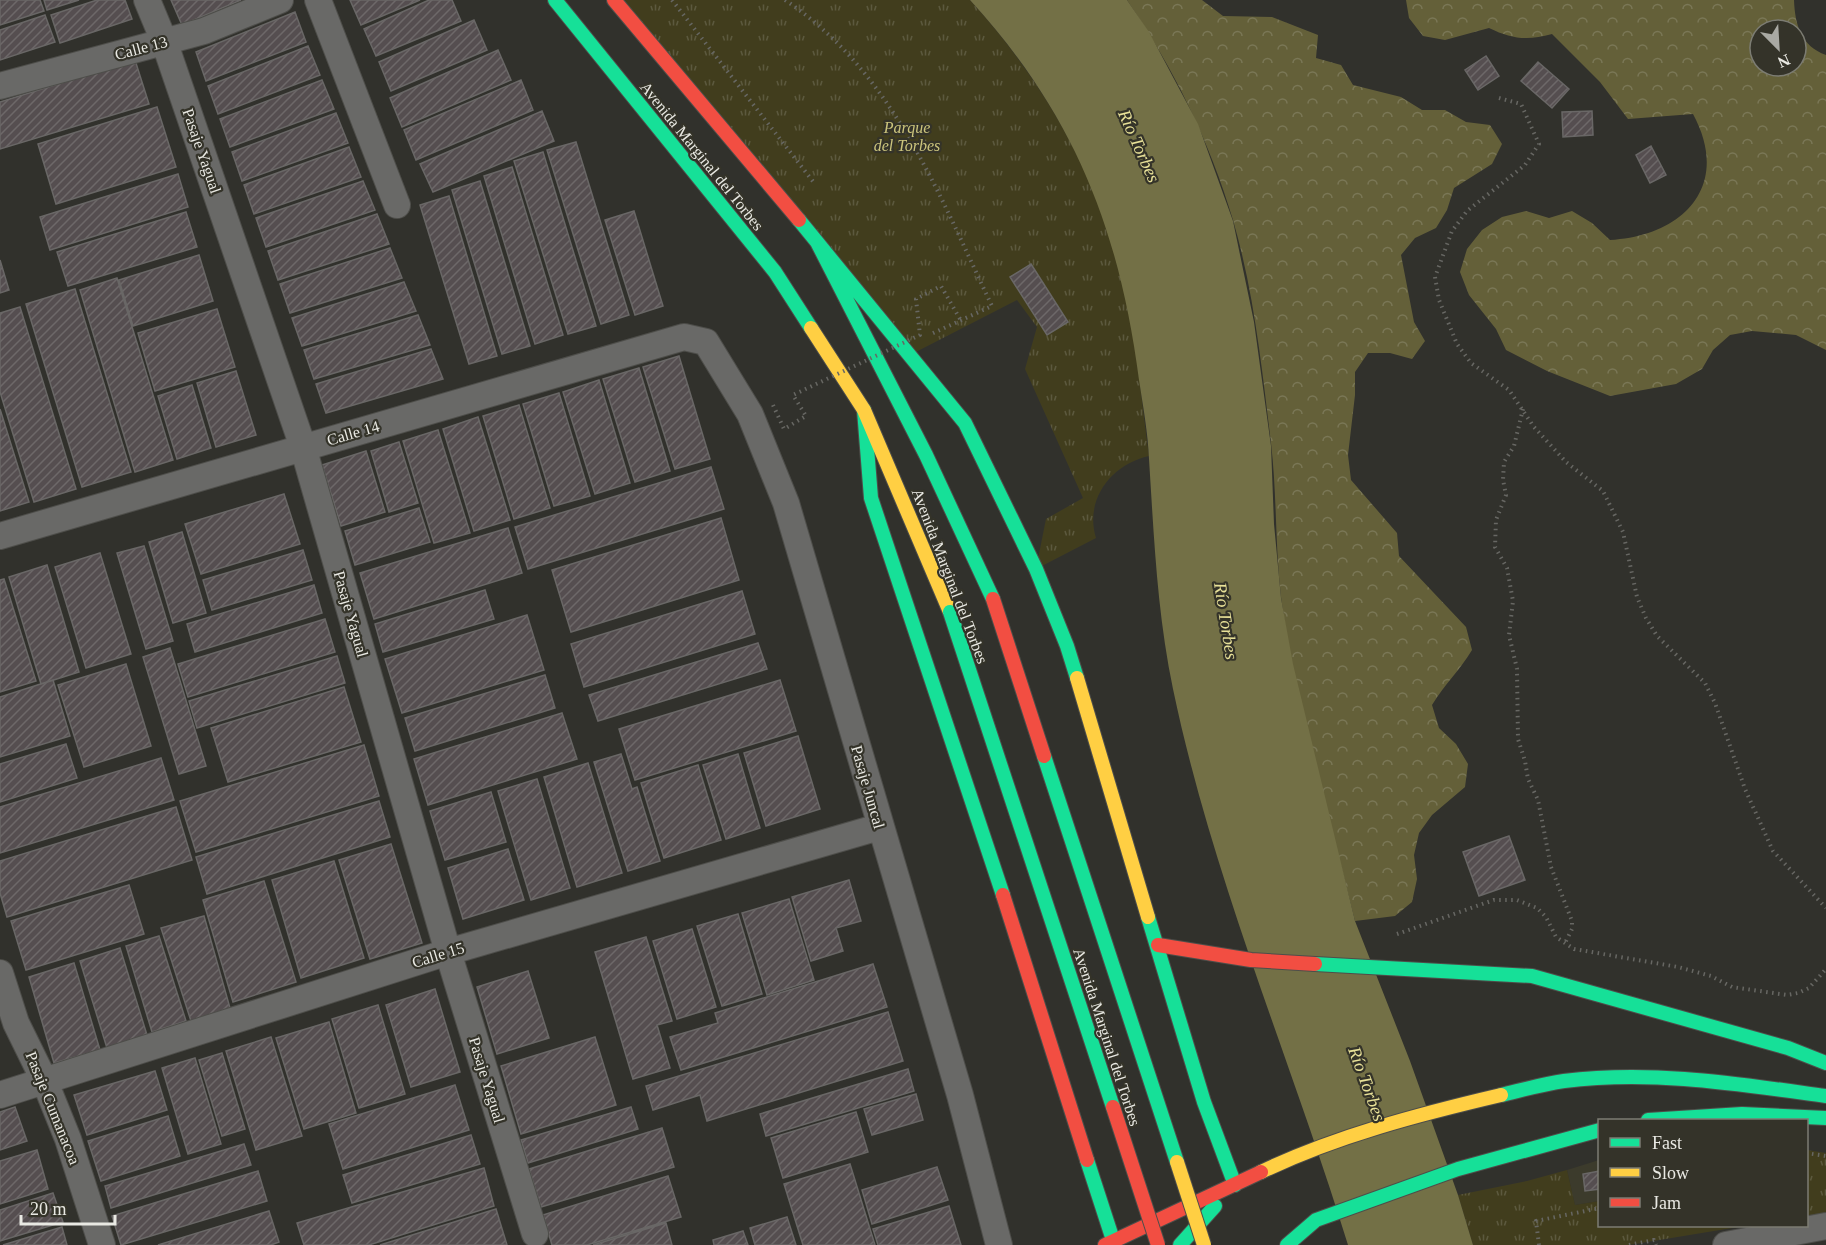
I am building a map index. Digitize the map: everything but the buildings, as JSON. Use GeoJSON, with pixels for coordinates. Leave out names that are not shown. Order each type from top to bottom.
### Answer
{"type":"FeatureCollection","features":[{"type":"Feature","properties":{"kind":"highway","name":"Avenida Marginal del Torbes"},"geometry":{"type":"LineString","coordinates":[[555,0],[775,272],[864,410],[950,612],[1158,1245]]}},
{"type":"Feature","properties":{"kind":"highway","name":"Avenida Marginal del Torbes"},"geometry":{"type":"LineString","coordinates":[[614,0],[817,242],[926,455],[993,599],[1204,1245]]}},
{"type":"Feature","properties":{"kind":"highway"},"geometry":{"type":"LineString","coordinates":[[817,242],[964,423],[993,477],[1036,569],[1067,646],[1204,1102],[1235,1185]]}},
{"type":"Feature","properties":{"kind":"highway"},"geometry":{"type":"LineString","coordinates":[[864,410],[871,498],[974,805],[1109,1243],[1290,1158],[1436,1110],[1563,1081],[1630,1077],[1697,1078],[1826,1096]]}},
{"type":"Feature","properties":{"kind":"highway"},"geometry":{"type":"LineString","coordinates":[[1158,945],[1251,960],[1532,976],[1788,1048],[1826,1063]]}},
{"type":"Feature","properties":{"kind":"highway"},"geometry":{"type":"LineString","coordinates":[[1664,1119],[1743,1114],[1826,1118]]}},
{"type":"Feature","properties":{"kind":"highway"},"geometry":{"type":"LineString","coordinates":[[1287,1245],[1316,1220],[1458,1169],[1598,1131]]}},
{"type":"Feature","properties":{"kind":"highway"},"geometry":{"type":"LineString","coordinates":[[1180,1245],[1235,1185]]}},
{"type":"Feature","properties":{"kind":"street","name":"Pasaje Yagual"},"geometry":{"type":"LineString","coordinates":[[147,0],[164,41],[303,447],[448,952],[535,1234]]}},
{"type":"Feature","properties":{"kind":"street","name":"Calle 13"},"geometry":{"type":"LineString","coordinates":[[0,86],[204,31],[280,0]]}},
{"type":"Feature","properties":{"kind":"street"},"geometry":{"type":"LineString","coordinates":[[318,0],[398,205]]}},
{"type":"Feature","properties":{"kind":"street","name":"Calle 14"},"geometry":{"type":"LineString","coordinates":[[0,536],[684,337],[706,342]]}},
{"type":"Feature","properties":{"kind":"street","name":"Pasaje Juncal"},"geometry":{"type":"LineString","coordinates":[[706,342],[750,414],[786,503],[812,584],[879,827],[960,1095],[999,1245]]}},
{"type":"Feature","properties":{"kind":"street","name":"Calle 15"},"geometry":{"type":"LineString","coordinates":[[0,1095],[448,952],[879,827]]}},
{"type":"Feature","properties":{"kind":"street","name":"Pasaje Cumanacoa"},"geometry":{"type":"LineString","coordinates":[[0,973],[16,1023],[45,1082],[69,1139],[102,1245]]}},
{"type":"Feature","properties":{"kind":"street"},"geometry":{"type":"LineString","coordinates":[[1726,1245],[1826,1226]]}},
{"type":"Feature","properties":{"kind":"path"},"geometry":{"type":"LineString","coordinates":[[672,0],[816,186]]}},
{"type":"Feature","properties":{"kind":"path"},"geometry":{"type":"LineString","coordinates":[[785,0],[814,22],[857,64],[910,136],[992,306],[931,334],[909,306]]}},
{"type":"Feature","properties":{"kind":"path"},"geometry":{"type":"LineString","coordinates":[[1499,98],[1521,104],[1539,144],[1525,165],[1467,211],[1452,231],[1435,277],[1439,300],[1457,344],[1471,363],[1509,390],[1534,427],[1566,462],[1604,491],[1623,532],[1637,597],[1646,618],[1657,636],[1705,683],[1715,703],[1745,789],[1773,851],[1826,908]]}},
{"type":"Feature","properties":{"kind":"path"},"geometry":{"type":"LineString","coordinates":[[773,405],[784,429],[806,417],[793,395],[920,335],[916,299],[941,286],[960,320]]}},
{"type":"Feature","properties":{"kind":"path"},"geometry":{"type":"LineString","coordinates":[[1523,408],[1514,446],[1504,462],[1503,480],[1506,495],[1496,520],[1495,547],[1507,568],[1514,601],[1509,635],[1517,669],[1518,739],[1526,761],[1527,779],[1538,800],[1551,867],[1572,921],[1572,929],[1564,945]]}},
{"type":"Feature","properties":{"kind":"path"},"geometry":{"type":"LineString","coordinates":[[1396,935],[1494,900],[1517,900],[1537,908],[1546,917],[1556,937],[1564,945],[1598,955],[1678,967],[1711,976],[1732,987],[1787,995],[1809,988],[1826,969]]}},
{"type":"Feature","properties":{"kind":"path"},"geometry":{"type":"LineString","coordinates":[[1808,1153],[1826,1156]]}},
{"type":"Feature","properties":{"kind":"path"},"geometry":{"type":"LineString","coordinates":[[1539,1245],[1536,1221],[1598,1208]]}},
{"type":"Feature","properties":{"kind":"path"},"geometry":{"type":"LineString","coordinates":[[1629,1245],[1654,1240],[1656,1245]]}},
{"type":"Feature","properties":{"kind":"shaded area"},"geometry":{"type":"Polygon","coordinates":[[[1598,1160],[1598,1201],[1575,1205],[1567,1170],[1598,1160]]]}},
{"type":"Feature","properties":{"kind":"green space","name":"Parque del Torbes"},"geometry":{"type":"Polygon","coordinates":[[[614,0],[970,0],[1024,67],[1069,139],[1104,217],[1127,299],[1149,456],[1123,467],[1104,485],[1094,510],[1093,524],[1096,538],[1036,569],[1046,519],[1083,498],[1025,369],[1037,327],[1017,300],[908,356],[614,0]]]}},
{"type":"Feature","properties":{"kind":"green space"},"geometry":{"type":"Polygon","coordinates":[[[1127,0],[1202,0],[1223,16],[1272,17],[1318,35],[1316,58],[1341,65],[1353,85],[1401,97],[1422,110],[1445,110],[1466,122],[1490,125],[1502,144],[1492,164],[1454,188],[1447,210],[1436,228],[1415,238],[1401,255],[1414,322],[1425,341],[1412,359],[1390,353],[1368,353],[1355,372],[1355,395],[1348,455],[1351,480],[1397,533],[1399,556],[1466,627],[1472,650],[1432,705],[1439,728],[1456,744],[1468,764],[1465,787],[1432,815],[1419,833],[1414,855],[1417,879],[1412,902],[1395,916],[1355,921],[1304,719],[1281,597],[1273,462],[1261,359],[1247,275],[1233,220],[1213,162],[1189,106],[1160,52],[1127,0]]]}},
{"type":"Feature","properties":{"kind":"green space"},"geometry":{"type":"Polygon","coordinates":[[[1406,0],[1794,0],[1796,18],[1748,18],[1748,78],[1808,78],[1808,43],[1826,55],[1826,350],[1796,335],[1752,331],[1730,335],[1713,350],[1702,369],[1676,384],[1610,396],[1547,371],[1506,350],[1496,329],[1469,295],[1460,272],[1467,249],[1482,230],[1502,217],[1526,211],[1549,218],[1572,211],[1592,223],[1610,240],[1659,229],[1679,217],[1694,202],[1703,184],[1707,164],[1704,140],[1693,114],[1628,119],[1600,82],[1552,34],[1535,38],[1520,38],[1489,28],[1445,40],[1423,36],[1409,18],[1406,0]]]}},
{"type":"Feature","properties":{"kind":"green space"},"geometry":{"type":"Polygon","coordinates":[[[1808,1150],[1826,1153],[1826,1215],[1808,1217],[1808,1150]]]}},
{"type":"Feature","properties":{"kind":"green space"},"geometry":{"type":"Polygon","coordinates":[[[1567,1170],[1575,1205],[1598,1201],[1598,1227],[1738,1227],[1629,1245],[1473,1245],[1458,1195],[1567,1170]]]}},
{"type":"Feature","properties":{"kind":"water","name":"Río Torbes"},"geometry":{"type":"Polygon","coordinates":[[[970,0],[1127,0],[1149,32],[1198,124],[1233,221],[1254,322],[1271,446],[1274,524],[1281,598],[1293,664],[1355,921],[1410,1061],[1458,1195],[1473,1245],[1348,1245],[1231,900],[1209,830],[1173,689],[1163,632],[1144,410],[1119,273],[1104,223],[1086,176],[1064,130],[1037,86],[1006,43],[970,0]]]}},
{"type":"Feature","properties":{"kind":"traffic: fast"},"geometry":{"type":"LineString","coordinates":[[555,0],[775,272],[811,328]]}},
{"type":"Feature","properties":{"kind":"traffic: fast"},"geometry":{"type":"LineString","coordinates":[[799,220],[817,242],[926,455],[993,599]]}},
{"type":"Feature","properties":{"kind":"traffic: fast"},"geometry":{"type":"LineString","coordinates":[[817,242],[965,423],[1036,569],[1067,646],[1077,678]]}},
{"type":"Feature","properties":{"kind":"traffic: fast"},"geometry":{"type":"LineString","coordinates":[[864,410],[871,498],[1003,895]]}},
{"type":"Feature","properties":{"kind":"traffic: fast"},"geometry":{"type":"LineString","coordinates":[[950,612],[1113,1107]]}},
{"type":"Feature","properties":{"kind":"traffic: fast"},"geometry":{"type":"LineString","coordinates":[[1044,756],[1177,1162]]}},
{"type":"Feature","properties":{"kind":"traffic: fast"},"geometry":{"type":"LineString","coordinates":[[1148,917],[1204,1102],[1235,1185]]}},
{"type":"Feature","properties":{"kind":"traffic: fast"},"geometry":{"type":"LineString","coordinates":[[1315,964],[1532,976],[1788,1048],[1826,1063]]}},
{"type":"Feature","properties":{"kind":"traffic: fast"},"geometry":{"type":"LineString","coordinates":[[1501,1095],[1564,1081],[1630,1077],[1695,1080],[1826,1096]]}},
{"type":"Feature","properties":{"kind":"traffic: fast"},"geometry":{"type":"LineString","coordinates":[[1664,1119],[1742,1114],[1826,1118]]}},
{"type":"Feature","properties":{"kind":"traffic: fast"},"geometry":{"type":"LineString","coordinates":[[1287,1245],[1316,1220],[1458,1169],[1598,1131]]}},
{"type":"Feature","properties":{"kind":"traffic: fast"},"geometry":{"type":"LineString","coordinates":[[1087,1160],[1113,1240]]}},
{"type":"Feature","properties":{"kind":"traffic: fast"},"geometry":{"type":"LineString","coordinates":[[1180,1245],[1215,1206]]}},
{"type":"Feature","properties":{"kind":"traffic: slow"},"geometry":{"type":"LineString","coordinates":[[811,328],[864,410],[950,612]]}},
{"type":"Feature","properties":{"kind":"traffic: slow"},"geometry":{"type":"LineString","coordinates":[[1077,678],[1148,917]]}},
{"type":"Feature","properties":{"kind":"traffic: slow"},"geometry":{"type":"LineString","coordinates":[[1261,1172],[1319,1147],[1379,1127],[1501,1095]]}},
{"type":"Feature","properties":{"kind":"traffic: slow"},"geometry":{"type":"LineString","coordinates":[[1177,1162],[1204,1245]]}},
{"type":"Feature","properties":{"kind":"traffic: jam"},"geometry":{"type":"LineString","coordinates":[[614,0],[799,220]]}},
{"type":"Feature","properties":{"kind":"traffic: jam"},"geometry":{"type":"LineString","coordinates":[[993,599],[1044,756]]}},
{"type":"Feature","properties":{"kind":"traffic: jam"},"geometry":{"type":"LineString","coordinates":[[1003,895],[1087,1160]]}},
{"type":"Feature","properties":{"kind":"traffic: jam"},"geometry":{"type":"LineString","coordinates":[[1158,945],[1251,960],[1315,964]]}},
{"type":"Feature","properties":{"kind":"traffic: jam"},"geometry":{"type":"LineString","coordinates":[[1113,1107],[1158,1245]]}},
{"type":"Feature","properties":{"kind":"traffic: jam"},"geometry":{"type":"LineString","coordinates":[[1105,1245],[1261,1172]]}}]}
